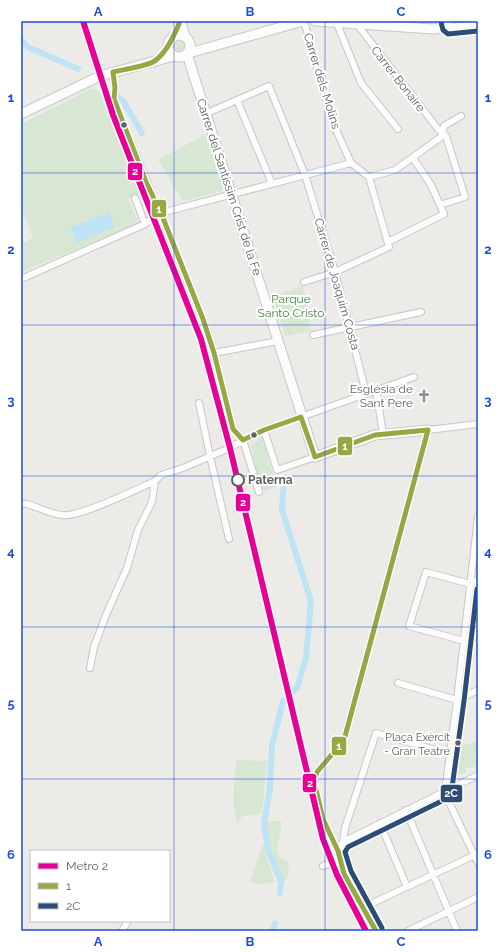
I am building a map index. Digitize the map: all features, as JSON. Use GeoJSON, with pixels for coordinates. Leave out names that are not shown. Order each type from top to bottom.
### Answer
{"type":"FeatureCollection","features":[{"type":"Feature","properties":{"kind":"street","name":"Carrer del Santíssim Crist de la Fe"},"geometry":{"type":"LineString","coordinates":[[174,36],[181,21]]}},
{"type":"Feature","properties":{"kind":"street","name":"Carrer del Santíssim Crist de la Fe"},"geometry":{"type":"LineString","coordinates":[[181,21],[205,114],[315,457]]}},
{"type":"Feature","properties":{"kind":"street"},"geometry":{"type":"LineString","coordinates":[[188,47],[205,48],[303,21]]}},
{"type":"Feature","properties":{"kind":"street","name":"Carrer dels Molins"},"geometry":{"type":"LineString","coordinates":[[303,21],[332,123],[351,163]]}},
{"type":"Feature","properties":{"kind":"street"},"geometry":{"type":"LineString","coordinates":[[315,21],[402,24],[433,29],[449,24],[478,24]]}},
{"type":"Feature","properties":{"kind":"street"},"geometry":{"type":"LineString","coordinates":[[336,21],[361,83],[398,129]]}},
{"type":"Feature","properties":{"kind":"street","name":"Carrer Bonaire"},"geometry":{"type":"LineString","coordinates":[[356,22],[438,129],[446,136],[465,197],[440,205]]}},
{"type":"Feature","properties":{"kind":"street"},"geometry":{"type":"LineString","coordinates":[[153,62],[168,47],[174,36],[181,35],[188,47]]}},
{"type":"Feature","properties":{"kind":"street"},"geometry":{"type":"LineString","coordinates":[[168,47],[174,56]]}},
{"type":"Feature","properties":{"kind":"street"},"geometry":{"type":"LineString","coordinates":[[21,114],[100,76],[174,56],[180,57],[188,47]]}},
{"type":"Feature","properties":{"kind":"street"},"geometry":{"type":"LineString","coordinates":[[113,72],[115,88],[114,99],[116,106],[203,319],[214,353],[233,429],[243,440],[259,492]]}},
{"type":"Feature","properties":{"kind":"street","name":"Carrer de Joaquim Costa"},"geometry":{"type":"LineString","coordinates":[[237,100],[269,86],[305,175],[335,272],[366,393]]}},
{"type":"Feature","properties":{"kind":"street"},"geometry":{"type":"LineString","coordinates":[[205,114],[237,100],[272,184]]}},
{"type":"Feature","properties":{"kind":"street"},"geometry":{"type":"LineString","coordinates":[[369,177],[395,170],[441,136],[444,126],[461,116]]}},
{"type":"Feature","properties":{"kind":"street"},"geometry":{"type":"LineString","coordinates":[[304,282],[335,272],[444,214],[430,185],[413,158]]}},
{"type":"Feature","properties":{"kind":"street"},"geometry":{"type":"LineString","coordinates":[[21,279],[145,224],[161,214],[351,163],[369,177],[388,245]]}},
{"type":"Feature","properties":{"kind":"street"},"geometry":{"type":"LineString","coordinates":[[135,198],[145,224]]}},
{"type":"Feature","properties":{"kind":"street"},"geometry":{"type":"LineString","coordinates":[[313,335],[421,312]]}},
{"type":"Feature","properties":{"kind":"street"},"geometry":{"type":"LineString","coordinates":[[214,353],[278,341]]}},
{"type":"Feature","properties":{"kind":"street"},"geometry":{"type":"LineString","coordinates":[[21,504],[27,504],[62,516],[72,515],[103,504],[155,481],[161,475],[183,468],[227,450],[264,430],[376,389],[414,377]]}},
{"type":"Feature","properties":{"kind":"street"},"geometry":{"type":"LineString","coordinates":[[376,389],[383,434]]}},
{"type":"Feature","properties":{"kind":"street"},"geometry":{"type":"LineString","coordinates":[[199,403],[230,539]]}},
{"type":"Feature","properties":{"kind":"street"},"geometry":{"type":"LineString","coordinates":[[264,430],[276,470],[375,435],[478,424]]}},
{"type":"Feature","properties":{"kind":"street"},"geometry":{"type":"LineString","coordinates":[[376,931],[344,874],[339,859],[338,850],[323,820],[314,782],[317,772],[344,740],[428,430]]}},
{"type":"Feature","properties":{"kind":"street"},"geometry":{"type":"LineString","coordinates":[[90,668],[94,647],[106,615],[127,568],[138,530],[152,502],[155,481]]}},
{"type":"Feature","properties":{"kind":"street"},"geometry":{"type":"LineString","coordinates":[[478,517],[445,792],[476,855],[478,863]]}},
{"type":"Feature","properties":{"kind":"street"},"geometry":{"type":"LineString","coordinates":[[473,556],[478,564]]}},
{"type":"Feature","properties":{"kind":"street"},"geometry":{"type":"LineString","coordinates":[[478,580],[470,584],[426,572],[409,626],[464,641],[478,635]]}},
{"type":"Feature","properties":{"kind":"street"},"geometry":{"type":"LineString","coordinates":[[398,683],[457,700],[478,690]]}},
{"type":"Feature","properties":{"kind":"street"},"geometry":{"type":"LineString","coordinates":[[338,850],[343,842],[345,828],[376,733],[450,754]]}},
{"type":"Feature","properties":{"kind":"street"},"geometry":{"type":"LineString","coordinates":[[343,842],[478,775]]}},
{"type":"Feature","properties":{"kind":"street"},"geometry":{"type":"LineString","coordinates":[[406,810],[457,931]]}},
{"type":"Feature","properties":{"kind":"street"},"geometry":{"type":"LineString","coordinates":[[380,823],[407,887]]}},
{"type":"Feature","properties":{"kind":"street"},"geometry":{"type":"LineString","coordinates":[[330,832],[343,842]]}},
{"type":"Feature","properties":{"kind":"street"},"geometry":{"type":"LineString","coordinates":[[362,908],[476,855]]}},
{"type":"Feature","properties":{"kind":"street"},"geometry":{"type":"LineString","coordinates":[[324,866],[339,859]]}},
{"type":"Feature","properties":{"kind":"street"},"geometry":{"type":"LineString","coordinates":[[408,931],[478,897]]}},
{"type":"Feature","properties":{"kind":"street"},"geometry":{"type":"LineString","coordinates":[[122,931],[127,922]]}},
{"type":"Feature","properties":{"kind":"green space"},"geometry":{"type":"Polygon","coordinates":[[[176,39],[182,39],[186,43],[186,49],[182,53],[176,53],[172,49],[172,43],[176,39]]]}},
{"type":"Feature","properties":{"kind":"green space"},"geometry":{"type":"Polygon","coordinates":[[[93,88],[99,91],[140,194],[128,199],[139,224],[21,272],[21,244],[33,238],[21,206],[21,124],[93,88]]]}},
{"type":"Feature","properties":{"kind":"green space"},"geometry":{"type":"Polygon","coordinates":[[[206,134],[224,187],[222,191],[183,201],[158,160],[206,134]]]}},
{"type":"Feature","properties":{"kind":"green space","name":"Parque Santo Cristo"},"geometry":{"type":"Polygon","coordinates":[[[303,286],[311,331],[285,336],[273,296],[303,286]]]}},
{"type":"Feature","properties":{"kind":"green space"},"geometry":{"type":"Polygon","coordinates":[[[262,437],[273,475],[276,474],[277,487],[260,492],[251,445],[262,437]]]}},
{"type":"Feature","properties":{"kind":"green space"},"geometry":{"type":"Polygon","coordinates":[[[475,742],[478,748],[478,764],[475,765],[476,767],[465,768],[467,772],[457,775],[453,772],[457,765],[458,746],[475,742]]]}},
{"type":"Feature","properties":{"kind":"green space"},"geometry":{"type":"Polygon","coordinates":[[[236,760],[267,761],[262,812],[257,815],[242,816],[238,824],[234,810],[236,760]]]}},
{"type":"Feature","properties":{"kind":"green space"},"geometry":{"type":"Polygon","coordinates":[[[266,821],[280,821],[282,823],[277,850],[280,858],[288,861],[289,874],[282,886],[281,877],[270,849],[266,821]]]}},
{"type":"Feature","properties":{"kind":"green space"},"geometry":{"type":"Polygon","coordinates":[[[263,843],[275,882],[259,884],[250,882],[263,843]]]}},
{"type":"Feature","properties":{"kind":"water"},"geometry":{"type":"Polygon","coordinates":[[[109,212],[115,227],[77,243],[70,228],[109,212]]]}},
{"type":"Feature","properties":{"kind":"waterway"},"geometry":{"type":"LineString","coordinates":[[21,40],[28,47],[78,69]]}},
{"type":"Feature","properties":{"kind":"waterway"},"geometry":{"type":"LineString","coordinates":[[118,97],[123,101],[142,133]]}},
{"type":"Feature","properties":{"kind":"waterway"},"geometry":{"type":"LineString","coordinates":[[284,481],[282,510],[311,601],[306,658],[297,688],[291,693]]}},
{"type":"Feature","properties":{"kind":"waterway"},"geometry":{"type":"LineString","coordinates":[[280,893],[281,881],[268,850],[264,823],[270,788],[272,746],[283,701]]}},
{"type":"Feature","properties":{"kind":"waterway"},"geometry":{"type":"LineString","coordinates":[[272,931],[275,924]]}},
{"type":"Feature","properties":{"kind":"railway"},"geometry":{"type":"LineString","coordinates":[[216,401],[223,456],[242,536],[261,591]]}},
{"type":"Feature","properties":{"kind":"railway"},"geometry":{"type":"LineString","coordinates":[[262,585],[267,618]]}},
{"type":"Feature","properties":{"kind":"railway"},"geometry":{"type":"LineString","coordinates":[[271,635],[280,659]]}},
{"type":"Feature","properties":{"kind":"metro line","name":"2"},"geometry":{"type":"LineString","coordinates":[[83,21],[113,115],[201,339],[230,448],[323,839],[337,875],[366,931]]}},
{"type":"Feature","properties":{"kind":"transit line","name":"1"},"geometry":{"type":"LineString","coordinates":[[180,21],[169,44],[157,59],[145,65],[113,72],[115,88],[114,99],[146,182],[161,213],[203,319],[214,353],[233,429],[243,440],[264,430],[301,417],[315,457],[375,435],[428,430],[344,740],[317,772],[314,781],[323,819],[338,851],[344,874],[376,931]]}},
{"type":"Feature","properties":{"kind":"transit line","name":"2C"},"geometry":{"type":"LineString","coordinates":[[441,22],[443,30],[448,34],[478,31]]}},
{"type":"Feature","properties":{"kind":"transit line","name":"2C"},"geometry":{"type":"LineString","coordinates":[[382,928],[351,871],[345,852],[348,847],[448,798],[451,795],[478,588]]}},
{"type":"Feature","properties":{"kind":"place","name":"Església de Sant Pere"},"geometry":{"type":"Point","coordinates":[424,396]}},
{"type":"Feature","properties":{"kind":"place","name":"Paterna"},"geometry":{"type":"Point","coordinates":[238,480]}},
{"type":"Feature","properties":{"kind":"place","name":"Plaça Exèrcit - Gran Teatre"},"geometry":{"type":"Point","coordinates":[458,743]}}]}
